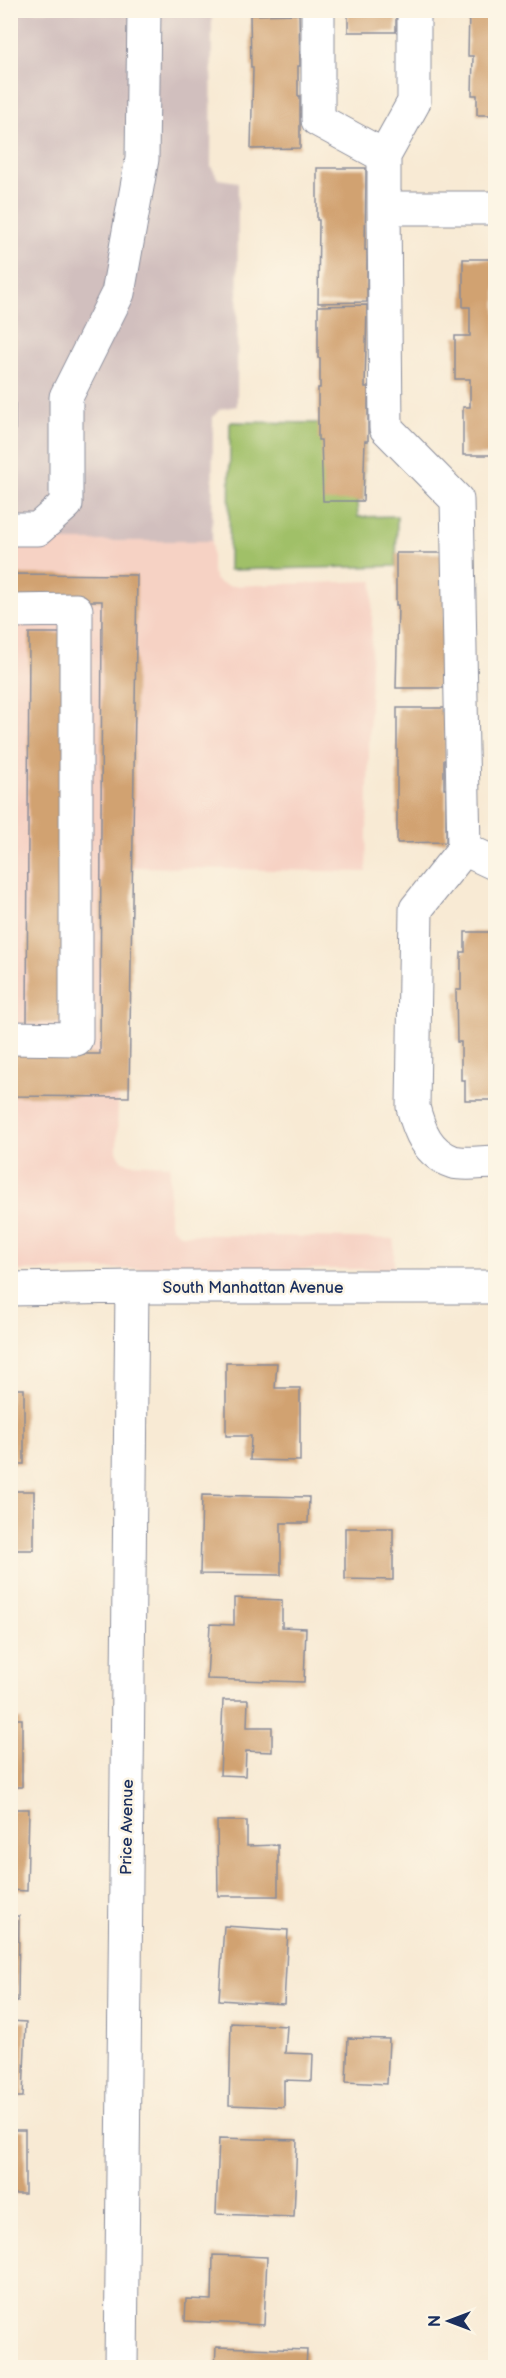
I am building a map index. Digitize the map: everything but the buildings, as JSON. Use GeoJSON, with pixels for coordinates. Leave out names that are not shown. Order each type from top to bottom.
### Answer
{"type":"FeatureCollection","features":[{"type":"Feature","properties":{"kind":"street"},"geometry":{"type":"LineString","coordinates":[[10,529],[38,529],[66,504],[66,396],[118,293],[142,159],[144,10]]}},
{"type":"Feature","properties":{"kind":"street"},"geometry":{"type":"LineString","coordinates":[[318,10],[318,120],[384,156]]}},
{"type":"Feature","properties":{"kind":"street"},"geometry":{"type":"LineString","coordinates":[[414,10],[414,102],[384,156],[386,428],[457,500],[464,849],[416,909],[413,1107],[419,1131],[430,1148],[453,1162],[495,1162]]}},
{"type":"Feature","properties":{"kind":"street"},"geometry":{"type":"LineString","coordinates":[[384,208],[495,208]]}},
{"type":"Feature","properties":{"kind":"street"},"geometry":{"type":"LineString","coordinates":[[10,611],[76,610],[76,1039],[10,1038]]}},
{"type":"Feature","properties":{"kind":"street"},"geometry":{"type":"LineString","coordinates":[[464,849],[495,864]]}},
{"type":"Feature","properties":{"kind":"street","name":"Price Avenue"},"geometry":{"type":"LineString","coordinates":[[121,2367],[132,1287]]}},
{"type":"Feature","properties":{"kind":"street","name":"South Manhattan Avenue"},"geometry":{"type":"LineString","coordinates":[[10,1289],[495,1287]]}},
{"type":"Feature","properties":{"kind":"shaded area"},"geometry":{"type":"Polygon","coordinates":[[[11,11],[212,11],[211,166],[218,179],[238,182],[237,406],[220,409],[213,417],[212,541],[11,541],[11,11]]]}},
{"type":"Feature","properties":{"kind":"shaded area"},"geometry":{"type":"Polygon","coordinates":[[[10,541],[212,541],[212,570],[215,579],[219,583],[230,586],[373,581],[366,872],[134,867],[125,873],[122,883],[117,1153],[123,1161],[128,1163],[170,1165],[169,1219],[172,1228],[180,1234],[394,1239],[394,1269],[11,1271],[10,541]]]}},
{"type":"Feature","properties":{"kind":"green space"},"geometry":{"type":"Polygon","coordinates":[[[230,422],[318,423],[365,441],[363,501],[357,501],[358,517],[397,516],[396,566],[229,570],[230,422]]]}}]}
